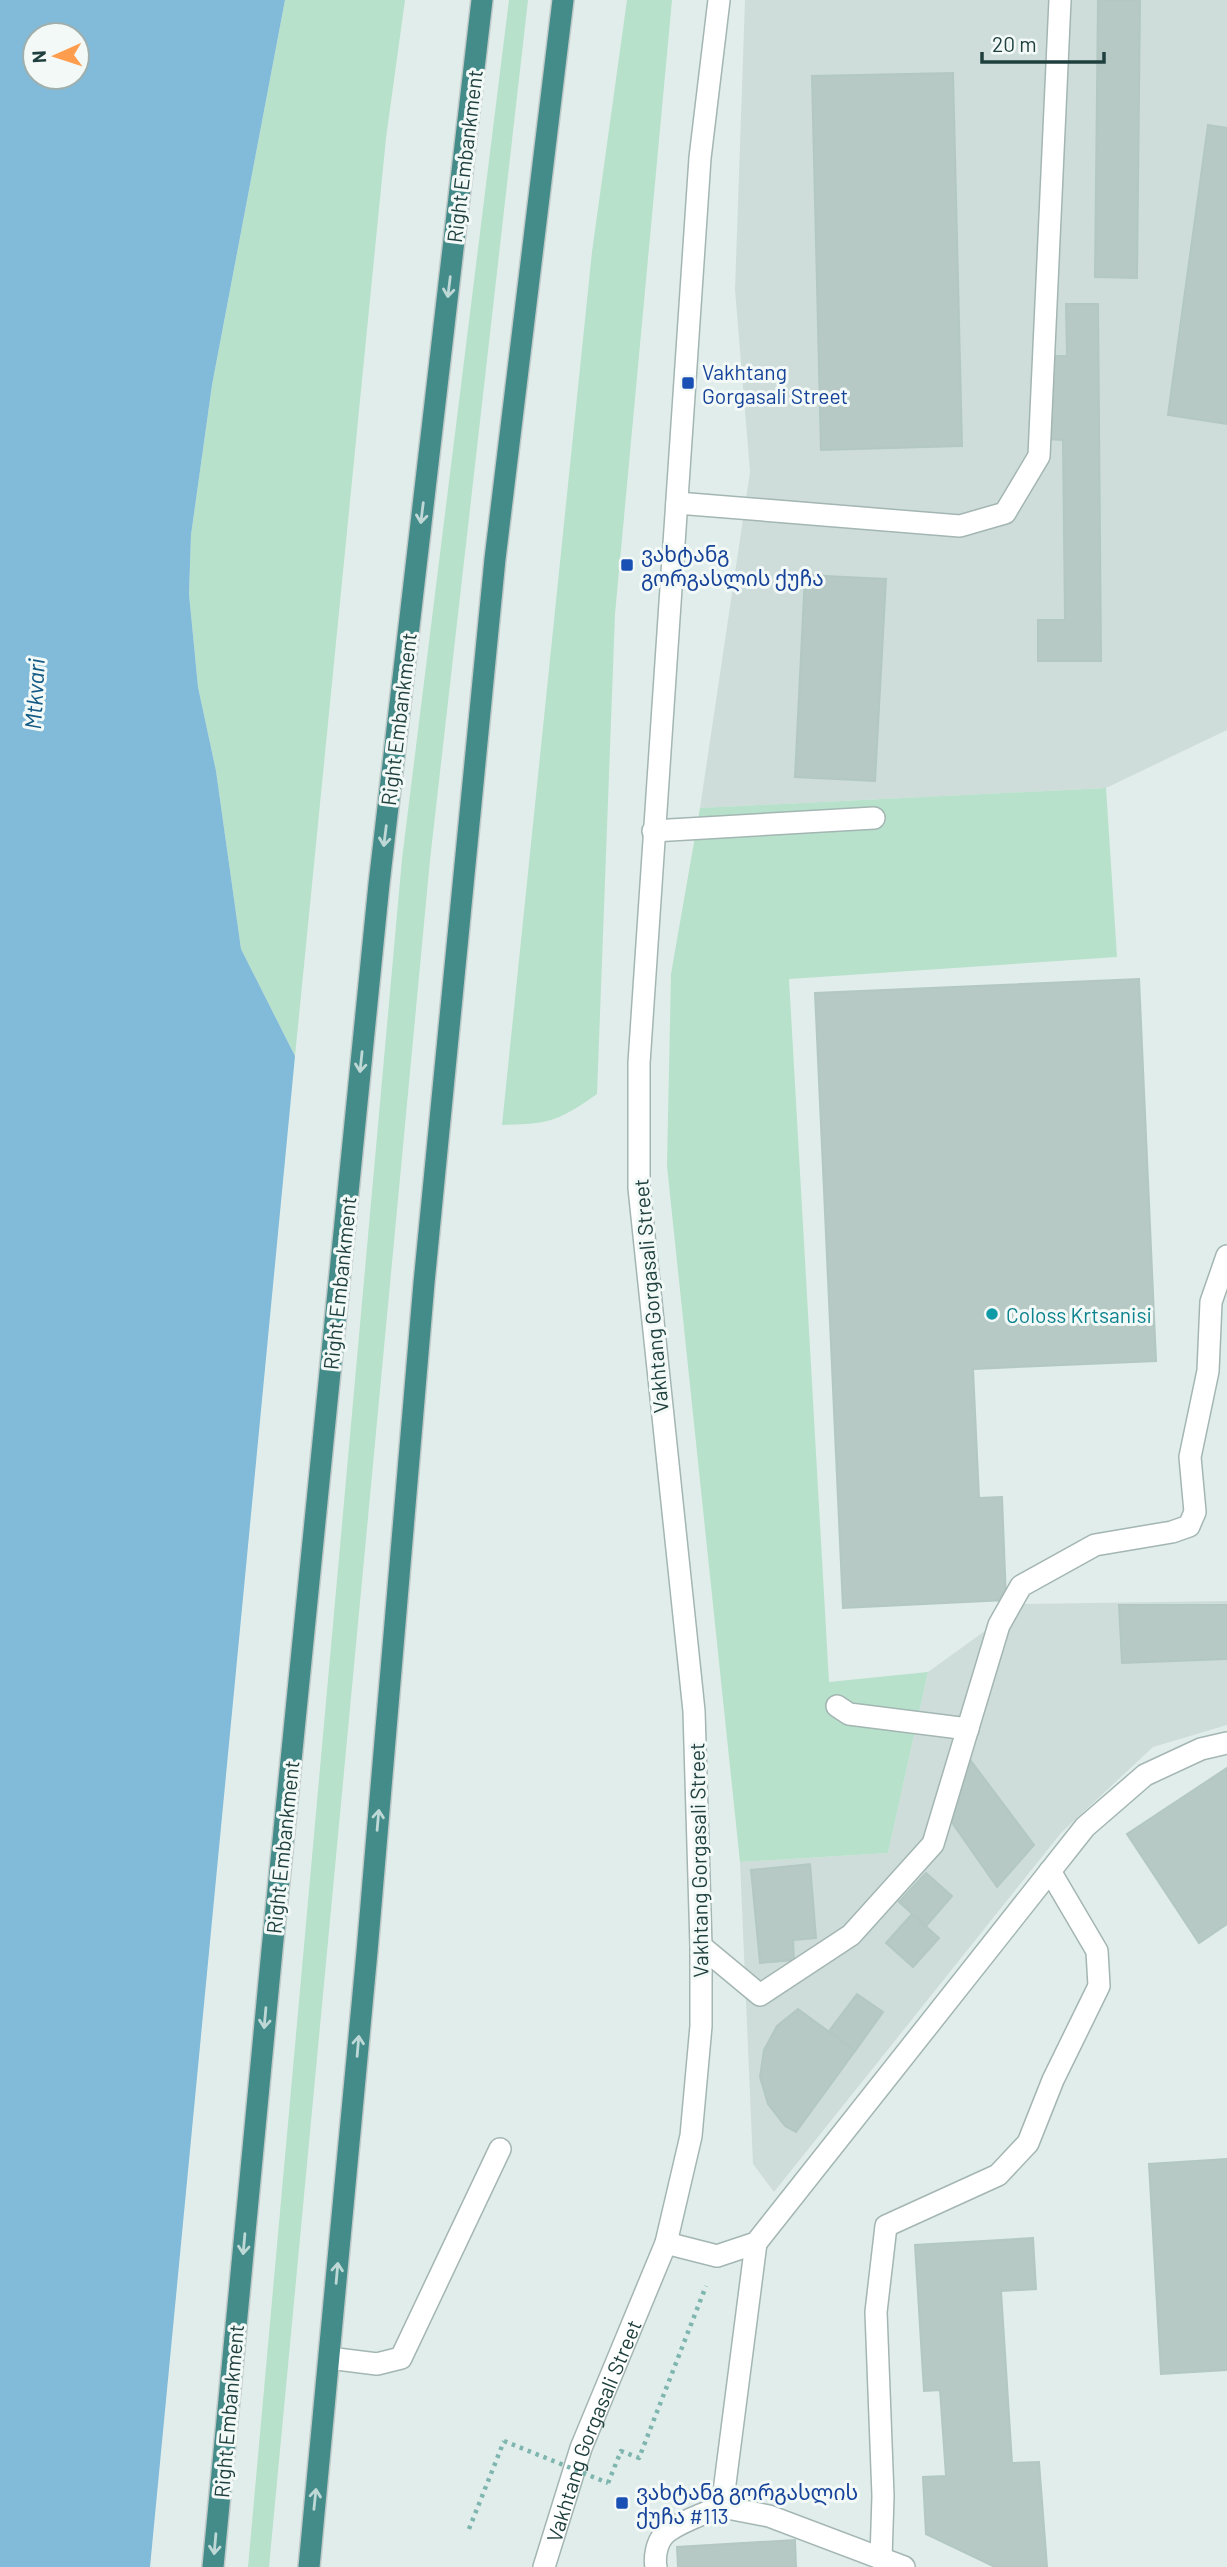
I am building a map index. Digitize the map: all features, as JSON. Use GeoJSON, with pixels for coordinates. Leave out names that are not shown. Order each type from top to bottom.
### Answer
{"type":"FeatureCollection","features":[{"type":"Feature","properties":{"kind":"highway","name":"Right Embankment"},"geometry":{"type":"LineString","coordinates":[[213,2567],[379,884],[482,0]]}},
{"type":"Feature","properties":{"kind":"highway"},"geometry":{"type":"LineString","coordinates":[[309,2567],[370,1924],[424,1283],[493,572],[562,0]]}},
{"type":"Feature","properties":{"kind":"street","name":"Vakhtang Gorgasali Street"},"geometry":{"type":"LineString","coordinates":[[544,2567],[581,2448],[666,2243],[691,2136],[701,2026],[694,1711],[639,1188],[639,1063],[700,158],[719,0]]}},
{"type":"Feature","properties":{"kind":"street"},"geometry":{"type":"LineString","coordinates":[[677,503],[960,526],[1005,513],[1039,456],[1060,0]]}},
{"type":"Feature","properties":{"kind":"street"},"geometry":{"type":"LineString","coordinates":[[653,831],[874,818]]}},
{"type":"Feature","properties":{"kind":"street"},"geometry":{"type":"LineString","coordinates":[[701,1946],[760,1995],[851,1935],[933,1844],[999,1625],[1021,1586],[1094,1545],[1172,1532],[1189,1526],[1195,1512],[1191,1457],[1208,1371],[1211,1302],[1227,1256]]}},
{"type":"Feature","properties":{"kind":"street"},"geometry":{"type":"LineString","coordinates":[[837,1706],[849,1714],[968,1729]]}},
{"type":"Feature","properties":{"kind":"street"},"geometry":{"type":"LineString","coordinates":[[722,2507],[756,2243],[1086,1826],[1145,1775],[1201,1749],[1227,1743]]}},
{"type":"Feature","properties":{"kind":"street"},"geometry":{"type":"LineString","coordinates":[[881,2558],[883,2496],[876,2312],[886,2226],[998,2175],[1028,2143],[1053,2080],[1099,1986],[1097,1951],[1051,1871]]}},
{"type":"Feature","properties":{"kind":"street"},"geometry":{"type":"LineString","coordinates":[[329,2358],[377,2364],[401,2358],[500,2149]]}},
{"type":"Feature","properties":{"kind":"street"},"geometry":{"type":"LineString","coordinates":[[666,2243],[717,2256],[756,2243]]}},
{"type":"Feature","properties":{"kind":"street"},"geometry":{"type":"LineString","coordinates":[[656,2567],[654,2557],[664,2535],[706,2512],[722,2507],[769,2516],[904,2567]]}},
{"type":"Feature","properties":{"kind":"path"},"geometry":{"type":"LineString","coordinates":[[469,2529],[504,2441],[608,2483],[621,2451],[639,2458],[717,2256]]}},
{"type":"Feature","properties":{"kind":"shaded area"},"geometry":{"type":"Polygon","coordinates":[[[745,0],[1227,0],[1227,730],[1106,788],[700,808],[750,472],[735,290],[745,0]]]}},
{"type":"Feature","properties":{"kind":"shaded area"},"geometry":{"type":"Polygon","coordinates":[[[1227,1601],[1227,1725],[1153,1747],[1061,1833],[774,2192],[753,2164],[740,1862],[888,1853],[928,1672],[1022,1604],[1227,1601]]]}},
{"type":"Feature","properties":{"kind":"green space"},"geometry":{"type":"Polygon","coordinates":[[[285,0],[405,0],[386,138],[295,1056],[241,949],[216,771],[198,687],[189,594],[191,535],[212,385],[285,0]]]}},
{"type":"Feature","properties":{"kind":"green space"},"geometry":{"type":"Polygon","coordinates":[[[509,0],[528,0],[430,860],[269,2567],[248,2567],[402,859],[509,0]]]}},
{"type":"Feature","properties":{"kind":"green space"},"geometry":{"type":"Polygon","coordinates":[[[627,0],[672,0],[615,614],[597,1094],[553,1119],[531,1124],[502,1125],[592,252],[627,0]]]}},
{"type":"Feature","properties":{"kind":"green space"},"geometry":{"type":"Polygon","coordinates":[[[1106,788],[1117,957],[789,979],[829,1682],[928,1672],[888,1853],[740,1862],[667,1166],[671,974],[700,808],[1106,788]]]}},
{"type":"Feature","properties":{"kind":"water","name":"Mtkvari"},"geometry":{"type":"Polygon","coordinates":[[[0,0],[285,0],[212,385],[191,535],[189,594],[198,687],[216,771],[241,949],[295,1056],[150,2567],[0,2567],[0,0]]]}},
{"type":"Feature","properties":{"kind":"building"},"geometry":{"type":"Polygon","coordinates":[[[1098,0],[1140,0],[1137,278],[1095,277],[1098,0]]]}},
{"type":"Feature","properties":{"kind":"building"},"geometry":{"type":"Polygon","coordinates":[[[953,73],[962,446],[821,450],[812,76],[953,73]]]}},
{"type":"Feature","properties":{"kind":"building"},"geometry":{"type":"Polygon","coordinates":[[[1208,125],[1227,128],[1227,424],[1168,415],[1208,125]]]}},
{"type":"Feature","properties":{"kind":"building"},"geometry":{"type":"Polygon","coordinates":[[[1066,304],[1098,304],[1101,661],[1038,661],[1038,620],[1065,620],[1063,440],[1047,439],[1046,356],[1067,356],[1066,304]]]}},
{"type":"Feature","properties":{"kind":"building"},"geometry":{"type":"Polygon","coordinates":[[[805,575],[886,579],[875,781],[795,777],[805,575]]]}},
{"type":"Feature","properties":{"kind":"building","name":"Coloss Krtsanisi"},"geometry":{"type":"Polygon","coordinates":[[[1139,979],[1156,1361],[973,1369],[979,1498],[1002,1497],[1006,1600],[843,1608],[815,993],[1139,979]]]}},
{"type":"Feature","properties":{"kind":"building"},"geometry":{"type":"Polygon","coordinates":[[[1119,1605],[1227,1605],[1227,1659],[1122,1663],[1119,1605]]]}},
{"type":"Feature","properties":{"kind":"building"},"geometry":{"type":"Polygon","coordinates":[[[971,1761],[1034,1845],[997,1887],[946,1814],[971,1761]]]}},
{"type":"Feature","properties":{"kind":"building"},"geometry":{"type":"Polygon","coordinates":[[[1227,1768],[1227,1924],[1199,1943],[1127,1834],[1227,1768]]]}},
{"type":"Feature","properties":{"kind":"building"},"geometry":{"type":"Polygon","coordinates":[[[810,1864],[816,1938],[793,1940],[794,1960],[760,1963],[751,1870],[810,1864]]]}},
{"type":"Feature","properties":{"kind":"building"},"geometry":{"type":"Polygon","coordinates":[[[926,1873],[952,1896],[926,1926],[899,1902],[926,1873]]]}},
{"type":"Feature","properties":{"kind":"building"},"geometry":{"type":"Polygon","coordinates":[[[912,1914],[939,1938],[913,1967],[886,1943],[912,1914]]]}},
{"type":"Feature","properties":{"kind":"building"},"geometry":{"type":"Polygon","coordinates":[[[857,1994],[883,2012],[855,2051],[829,2031],[857,1994]]]}},
{"type":"Feature","properties":{"kind":"building"},"geometry":{"type":"Polygon","coordinates":[[[798,2009],[855,2051],[796,2132],[785,2126],[768,2104],[760,2077],[764,2050],[777,2026],[798,2009]]]}},
{"type":"Feature","properties":{"kind":"building"},"geometry":{"type":"Polygon","coordinates":[[[1227,2159],[1227,2370],[1161,2374],[1149,2164],[1227,2159]]]}},
{"type":"Feature","properties":{"kind":"building"},"geometry":{"type":"Polygon","coordinates":[[[1033,2238],[1036,2289],[1001,2291],[1012,2463],[1039,2462],[1047,2567],[995,2567],[926,2534],[923,2477],[946,2476],[940,2390],[924,2391],[915,2245],[1033,2238]]]}},
{"type":"Feature","properties":{"kind":"building"},"geometry":{"type":"Polygon","coordinates":[[[795,2540],[796,2567],[678,2567],[677,2547],[795,2540]]]}},
{"type":"Feature","properties":{"kind":"place","name":"Vakhtang Gorgasali Street"},"geometry":{"type":"Point","coordinates":[688,383]}},
{"type":"Feature","properties":{"kind":"place","name":"ვახტანგ გორგასლის ქუჩა"},"geometry":{"type":"Point","coordinates":[627,565]}},
{"type":"Feature","properties":{"kind":"place","name":"Coloss Krtsanisi"},"geometry":{"type":"Point","coordinates":[992,1314]}},
{"type":"Feature","properties":{"kind":"place","name":"ვახტანგ გორგასლის ქუჩა #113"},"geometry":{"type":"Point","coordinates":[622,2503]}}]}
